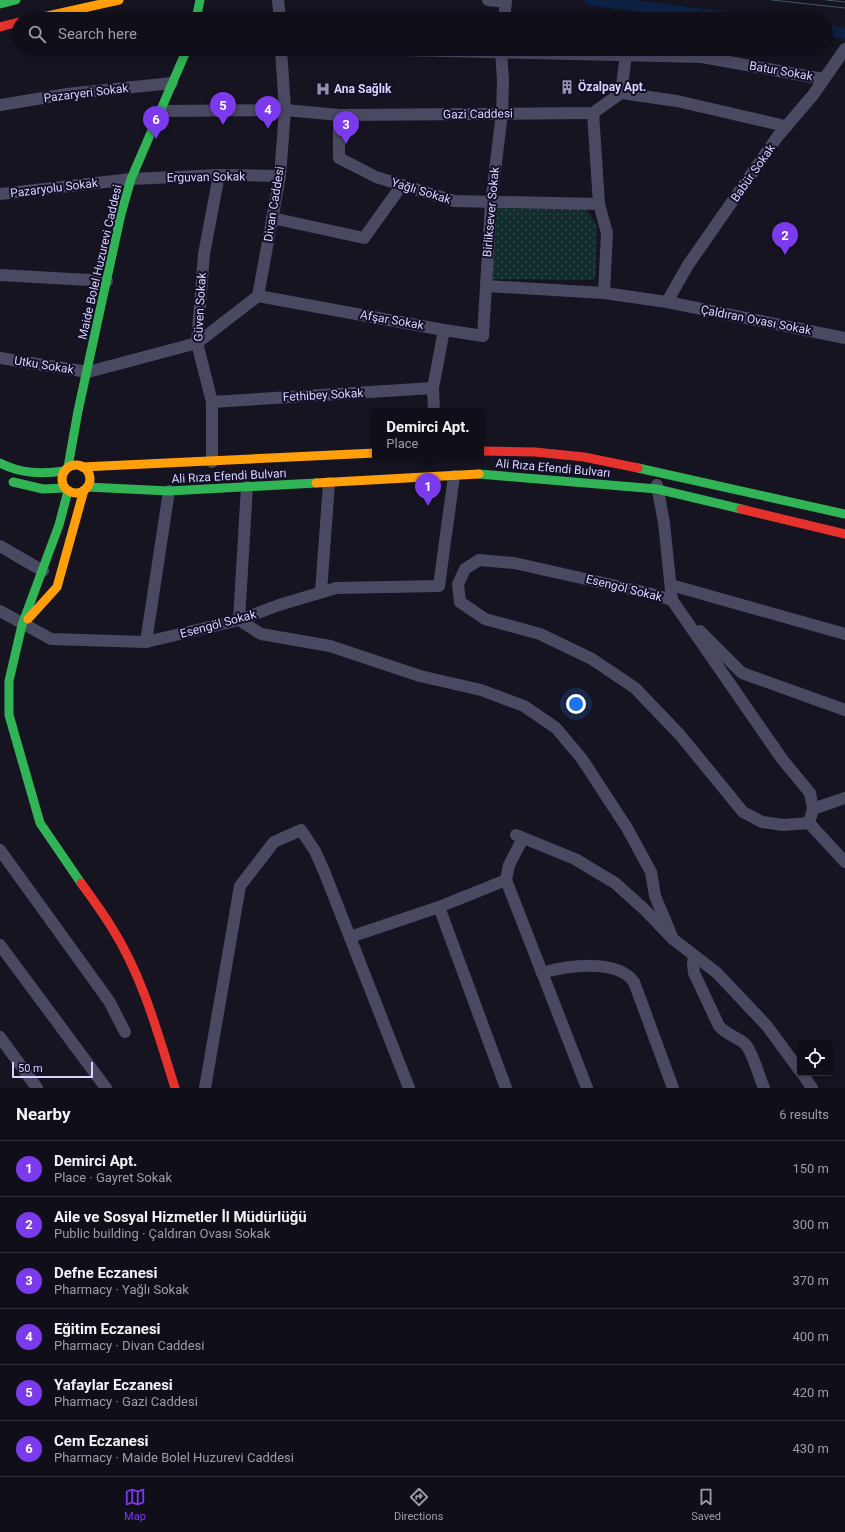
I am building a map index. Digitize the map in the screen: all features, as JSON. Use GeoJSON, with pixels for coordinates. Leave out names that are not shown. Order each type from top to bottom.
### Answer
{"type":"FeatureCollection","features":[{"type":"Feature","properties":{"kind":"main road"},"geometry":{"type":"LineString","coordinates":[[0,4],[16,0]]}},
{"type":"Feature","properties":{"kind":"main road"},"geometry":{"type":"LineString","coordinates":[[65,12],[119,0]]}},
{"type":"Feature","properties":{"kind":"main road"},"geometry":{"type":"LineString","coordinates":[[197,12],[200,0]]}},
{"type":"Feature","properties":{"kind":"main road"},"geometry":{"type":"LineString","coordinates":[[0,27],[12,24]]}},
{"type":"Feature","properties":{"kind":"main road","name":"Maide Bolel Huzurevi Caddesi"},"geometry":{"type":"LineString","coordinates":[[73,468],[78,411],[88,372],[121,214],[131,179],[184,56]]}},
{"type":"Feature","properties":{"kind":"main road","name":"Maide Bolel Huzurevi Caddesi"},"geometry":{"type":"LineString","coordinates":[[87,412],[88,372]]}},
{"type":"Feature","properties":{"kind":"main road"},"geometry":{"type":"LineString","coordinates":[[81,450],[73,468],[62,480],[66,489],[59,525],[22,624],[4,678],[5,718],[40,823],[113,929],[136,975],[151,1012],[175,1088]]}},
{"type":"Feature","properties":{"kind":"main road","name":"Ali Rıza Efendi Bulvarı"},"geometry":{"type":"LineString","coordinates":[[484,451],[535,452],[584,457],[654,471],[845,514]]}},
{"type":"Feature","properties":{"kind":"main road","name":"Ali Rıza Efendi Bulvarı"},"geometry":{"type":"LineString","coordinates":[[0,463],[10,469],[38,474],[73,468],[372,453]]}},
{"type":"Feature","properties":{"kind":"main road"},"geometry":{"type":"LineString","coordinates":[[22,624],[57,587],[85,488],[89,479],[88,474],[73,468]]}},
{"type":"Feature","properties":{"kind":"main road","name":"Ali Rıza Efendi Bulvarı"},"geometry":{"type":"LineString","coordinates":[[85,488],[169,491],[247,488],[454,476],[473,472],[657,489],[845,534]]}},
{"type":"Feature","properties":{"kind":"main road"},"geometry":{"type":"LineString","coordinates":[[4,479],[43,489],[66,489],[76,493],[85,488]]}},
{"type":"Feature","properties":{"kind":"street"},"geometry":{"type":"LineString","coordinates":[[278,0],[279,12]]}},
{"type":"Feature","properties":{"kind":"street"},"geometry":{"type":"LineString","coordinates":[[488,0],[506,2],[505,12]]}},
{"type":"Feature","properties":{"kind":"street","name":"Babür Sokak"},"geometry":{"type":"LineString","coordinates":[[668,302],[688,265],[785,126],[813,95],[845,49]]}},
{"type":"Feature","properties":{"kind":"street","name":"Divan Caddesi"},"geometry":{"type":"LineString","coordinates":[[258,296],[280,176],[285,110],[281,56]]}},
{"type":"Feature","properties":{"kind":"street","name":"Birliksever Sokak"},"geometry":{"type":"LineString","coordinates":[[444,330],[483,336],[490,203],[502,113],[503,81],[501,56]]}},
{"type":"Feature","properties":{"kind":"street"},"geometry":{"type":"LineString","coordinates":[[621,93],[626,56]]}},
{"type":"Feature","properties":{"kind":"street","name":"Batur Sokak"},"geometry":{"type":"LineString","coordinates":[[677,56],[702,57],[823,79]]}},
{"type":"Feature","properties":{"kind":"street","name":"Pazaryeri Sokak"},"geometry":{"type":"LineString","coordinates":[[0,106],[67,94],[172,83]]}},
{"type":"Feature","properties":{"kind":"street"},"geometry":{"type":"LineString","coordinates":[[604,293],[607,233],[600,204],[592,113],[621,93],[677,101],[785,126]]}},
{"type":"Feature","properties":{"kind":"street","name":"Gazi Caddesi"},"geometry":{"type":"LineString","coordinates":[[161,111],[285,110],[339,115],[592,113]]}},
{"type":"Feature","properties":{"kind":"street","name":"Yağlı Sokak"},"geometry":{"type":"LineString","coordinates":[[339,115],[339,158],[376,177],[454,201],[490,203],[600,204]]}},
{"type":"Feature","properties":{"kind":"street","name":"Erguvan Sokak"},"geometry":{"type":"LineString","coordinates":[[131,179],[219,175],[280,176]]}},
{"type":"Feature","properties":{"kind":"street","name":"Güven Sokak"},"geometry":{"type":"LineString","coordinates":[[212,462],[212,402],[197,343],[204,254],[219,175]]}},
{"type":"Feature","properties":{"kind":"street","name":"Pazaryolu Sokak"},"geometry":{"type":"LineString","coordinates":[[0,194],[131,179]]}},
{"type":"Feature","properties":{"kind":"street"},"geometry":{"type":"LineString","coordinates":[[272,218],[364,238],[402,185]]}},
{"type":"Feature","properties":{"kind":"street"},"geometry":{"type":"LineString","coordinates":[[0,275],[107,281]]}},
{"type":"Feature","properties":{"kind":"street","name":"Çaldıran Ovası Sokak"},"geometry":{"type":"LineString","coordinates":[[486,286],[604,293],[668,302],[845,338]]}},
{"type":"Feature","properties":{"kind":"street"},"geometry":{"type":"LineString","coordinates":[[88,372],[197,343],[258,296]]}},
{"type":"Feature","properties":{"kind":"street","name":"Afşar Sokak"},"geometry":{"type":"LineString","coordinates":[[258,296],[444,330]]}},
{"type":"Feature","properties":{"kind":"street"},"geometry":{"type":"LineString","coordinates":[[434,408],[433,388],[444,330]]}},
{"type":"Feature","properties":{"kind":"street","name":"Utku Sokak"},"geometry":{"type":"LineString","coordinates":[[0,358],[88,372]]}},
{"type":"Feature","properties":{"kind":"street","name":"Fethibey Sokak"},"geometry":{"type":"LineString","coordinates":[[212,402],[433,388]]}},
{"type":"Feature","properties":{"kind":"street","name":"Esengöl Sokak"},"geometry":{"type":"LineString","coordinates":[[654,471],[664,523],[672,600],[648,593],[514,563],[480,560],[465,569],[458,584],[460,602],[485,619],[540,634],[592,658],[634,688],[680,735],[743,812],[762,822],[782,826],[809,823]]}},
{"type":"Feature","properties":{"kind":"street","name":"Esengöl Sokak"},"geometry":{"type":"LineString","coordinates":[[0,611],[51,638],[146,642],[239,620],[278,605],[336,588],[439,586],[454,476]]}},
{"type":"Feature","properties":{"kind":"street"},"geometry":{"type":"LineString","coordinates":[[321,592],[328,483]]}},
{"type":"Feature","properties":{"kind":"street"},"geometry":{"type":"LineString","coordinates":[[247,488],[239,620],[261,634],[330,646],[420,676],[481,690],[524,706],[556,728],[582,759],[627,828],[651,872],[656,896],[673,940]]}},
{"type":"Feature","properties":{"kind":"street"},"geometry":{"type":"LineString","coordinates":[[146,642],[169,491]]}},
{"type":"Feature","properties":{"kind":"street"},"geometry":{"type":"LineString","coordinates":[[0,546],[43,571]]}},
{"type":"Feature","properties":{"kind":"street"},"geometry":{"type":"LineString","coordinates":[[671,585],[845,634]]}},
{"type":"Feature","properties":{"kind":"street"},"geometry":{"type":"LineString","coordinates":[[672,600],[782,759],[810,794],[813,809],[809,823],[845,862]]}},
{"type":"Feature","properties":{"kind":"street"},"geometry":{"type":"LineString","coordinates":[[679,611],[742,674],[845,710]]}},
{"type":"Feature","properties":{"kind":"street"},"geometry":{"type":"LineString","coordinates":[[813,809],[845,798]]}},
{"type":"Feature","properties":{"kind":"street"},"geometry":{"type":"LineString","coordinates":[[205,1088],[240,886],[274,842],[301,830],[315,852],[409,1088]]}},
{"type":"Feature","properties":{"kind":"street"},"geometry":{"type":"LineString","coordinates":[[587,1088],[506,880],[509,865],[520,836],[575,859],[615,883],[644,909],[673,940],[717,973],[767,1026],[797,1067]]}},
{"type":"Feature","properties":{"kind":"street"},"geometry":{"type":"LineString","coordinates":[[0,850],[109,1000],[125,1032]]}},
{"type":"Feature","properties":{"kind":"street"},"geometry":{"type":"LineString","coordinates":[[350,937],[439,907],[506,880]]}},
{"type":"Feature","properties":{"kind":"street"},"geometry":{"type":"LineString","coordinates":[[439,907],[506,1088]]}},
{"type":"Feature","properties":{"kind":"street"},"geometry":{"type":"LineString","coordinates":[[0,945],[106,1088]]}},
{"type":"Feature","properties":{"kind":"street"},"geometry":{"type":"LineString","coordinates":[[694,956],[694,973],[719,1026],[724,1032],[745,1044],[749,1050],[764,1088]]}},
{"type":"Feature","properties":{"kind":"street"},"geometry":{"type":"LineString","coordinates":[[542,973],[572,966],[612,968],[627,974],[634,982],[673,1088]]}},
{"type":"Feature","properties":{"kind":"street"},"geometry":{"type":"LineString","coordinates":[[0,1037],[37,1088]]}},
{"type":"Feature","properties":{"kind":"street"},"geometry":{"type":"LineString","coordinates":[[804,1076],[812,1088]]}},
{"type":"Feature","properties":{"kind":"green space"},"geometry":{"type":"Polygon","coordinates":[[[494,208],[585,208],[597,225],[596,276],[593,280],[489,279],[494,208]]]}},
{"type":"Feature","properties":{"kind":"waterway"},"geometry":{"type":"LineString","coordinates":[[590,0],[686,12]]}},
{"type":"Feature","properties":{"kind":"waterway"},"geometry":{"type":"LineString","coordinates":[[833,31],[845,33]]}},
{"type":"Feature","properties":{"kind":"tram line"},"geometry":{"type":"LineString","coordinates":[[772,0],[845,8]]}},
{"type":"Feature","properties":{"kind":"tram line"},"geometry":{"type":"LineString","coordinates":[[826,0],[845,2]]}},
{"type":"Feature","properties":{"kind":"traffic: fast"},"geometry":{"type":"LineString","coordinates":[[0,4],[16,0]]}},
{"type":"Feature","properties":{"kind":"traffic: fast"},"geometry":{"type":"LineString","coordinates":[[197,12],[200,0]]}},
{"type":"Feature","properties":{"kind":"traffic: fast"},"geometry":{"type":"LineString","coordinates":[[68,467],[78,411],[121,214],[131,179],[184,56]]}},
{"type":"Feature","properties":{"kind":"traffic: fast"},"geometry":{"type":"LineString","coordinates":[[0,463],[8,467],[32,472],[48,473],[65,471]]}},
{"type":"Feature","properties":{"kind":"traffic: fast"},"geometry":{"type":"LineString","coordinates":[[638,468],[845,514]]}},
{"type":"Feature","properties":{"kind":"traffic: fast"},"geometry":{"type":"LineString","coordinates":[[479,474],[657,489],[741,509]]}},
{"type":"Feature","properties":{"kind":"traffic: fast"},"geometry":{"type":"LineString","coordinates":[[13,482],[43,489],[64,488]]}},
{"type":"Feature","properties":{"kind":"traffic: fast"},"geometry":{"type":"LineString","coordinates":[[87,487],[169,491],[316,483]]}},
{"type":"Feature","properties":{"kind":"traffic: fast"},"geometry":{"type":"LineString","coordinates":[[68,491],[59,525],[22,625],[9,681],[9,715],[40,823],[81,883]]}},
{"type":"Feature","properties":{"kind":"traffic: slow"},"geometry":{"type":"LineString","coordinates":[[65,12],[119,0]]}},
{"type":"Feature","properties":{"kind":"traffic: slow"},"geometry":{"type":"LineString","coordinates":[[82,467],[372,453]]}},
{"type":"Feature","properties":{"kind":"traffic: slow"},"geometry":{"type":"LineString","coordinates":[[76,465],[86,469],[90,479],[86,489],[76,493],[66,489],[62,479],[66,469],[76,465]]}},
{"type":"Feature","properties":{"kind":"traffic: slow"},"geometry":{"type":"LineString","coordinates":[[316,483],[479,474]]}},
{"type":"Feature","properties":{"kind":"traffic: slow"},"geometry":{"type":"LineString","coordinates":[[28,619],[57,587],[84,490]]}},
{"type":"Feature","properties":{"kind":"traffic: jam"},"geometry":{"type":"LineString","coordinates":[[0,27],[12,24]]}},
{"type":"Feature","properties":{"kind":"traffic: jam"},"geometry":{"type":"LineString","coordinates":[[484,451],[535,452],[584,457],[638,468]]}},
{"type":"Feature","properties":{"kind":"traffic: jam"},"geometry":{"type":"LineString","coordinates":[[741,509],[845,534]]}},
{"type":"Feature","properties":{"kind":"traffic: jam"},"geometry":{"type":"LineString","coordinates":[[81,883],[109,922],[133,966],[149,1006],[175,1088]]}},
{"type":"Feature","properties":{"kind":"place","name":"Özalpay Apt."},"geometry":{"type":"Point","coordinates":[567,87]}},
{"type":"Feature","properties":{"kind":"place","name":"Ana Sağlık"},"geometry":{"type":"Point","coordinates":[323,89]}},
{"type":"Feature","properties":{"kind":"place","name":"Yafaylar Eczanesi"},"geometry":{"type":"Point","coordinates":[223,125]}},
{"type":"Feature","properties":{"kind":"place","name":"Eğitim Eczanesi"},"geometry":{"type":"Point","coordinates":[268,129]}},
{"type":"Feature","properties":{"kind":"place","name":"Cem Eczanesi"},"geometry":{"type":"Point","coordinates":[156,139]}},
{"type":"Feature","properties":{"kind":"place","name":"Defne Eczanesi"},"geometry":{"type":"Point","coordinates":[346,144]}},
{"type":"Feature","properties":{"kind":"place","name":"Aile ve Sosyal Hizmetler İl Müdürlüğü"},"geometry":{"type":"Point","coordinates":[785,255]}},
{"type":"Feature","properties":{"kind":"place","name":"Demirci Apt."},"geometry":{"type":"Point","coordinates":[428,506]}}]}
